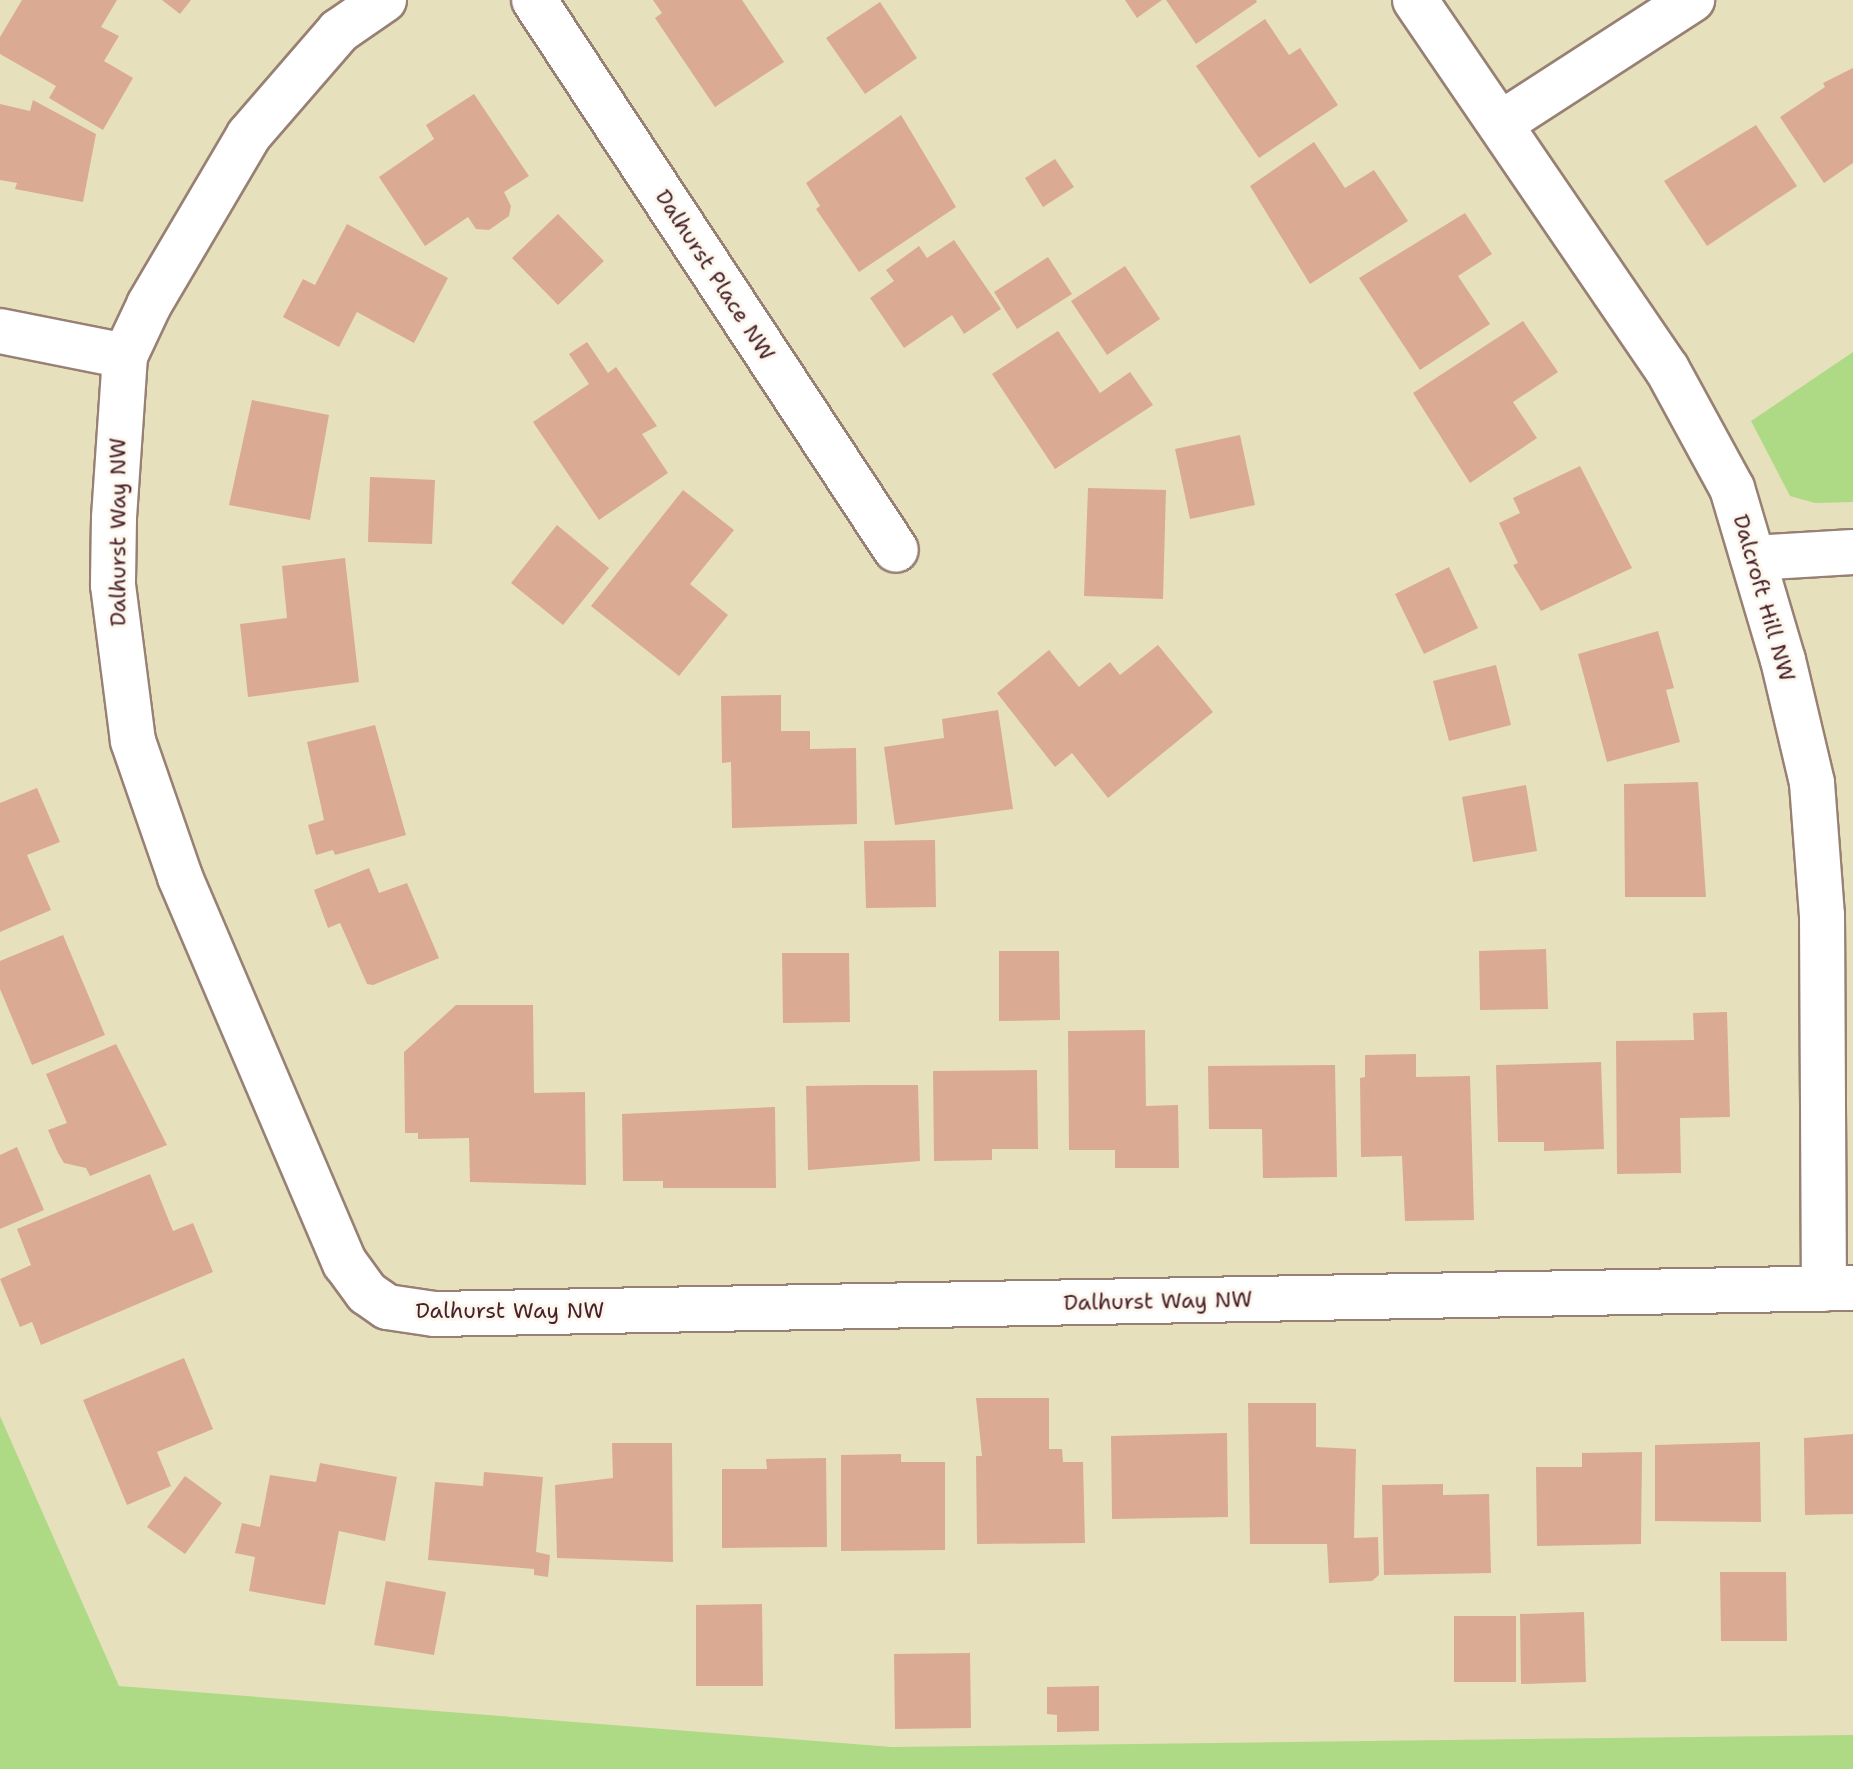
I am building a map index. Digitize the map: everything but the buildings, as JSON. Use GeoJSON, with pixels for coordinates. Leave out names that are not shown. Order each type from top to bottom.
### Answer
{"type":"FeatureCollection","features":[{"type":"Feature","properties":{"kind":"street","name":"Dalhurst Way NW"},"geometry":{"type":"LineString","coordinates":[[384,0],[339,31],[249,135],[179,250],[125,356],[113,585],[133,741],[180,877],[345,1263],[367,1293],[387,1307],[434,1314],[1839,1288]]}},
{"type":"Feature","properties":{"kind":"street","name":"Dalhurst Place NW"},"geometry":{"type":"LineString","coordinates":[[534,0],[896,550]]}},
{"type":"Feature","properties":{"kind":"street","name":"Dalcroft Hill NW"},"geometry":{"type":"LineString","coordinates":[[1415,0],[1667,369],[1732,488],[1812,783],[1822,915],[1839,1288]]}},
{"type":"Feature","properties":{"kind":"street"},"geometry":{"type":"LineString","coordinates":[[1500,124],[1692,0]]}},
{"type":"Feature","properties":{"kind":"street"},"geometry":{"type":"LineString","coordinates":[[0,331],[125,356]]}},
{"type":"Feature","properties":{"kind":"street"},"geometry":{"type":"LineString","coordinates":[[1753,558],[1853,552]]}},
{"type":"Feature","properties":{"kind":"green space"},"geometry":{"type":"Polygon","coordinates":[[[1853,352],[1853,502],[1815,503],[1790,496],[1751,421],[1853,352]]]}},
{"type":"Feature","properties":{"kind":"green space"},"geometry":{"type":"Polygon","coordinates":[[[0,1416],[119,1686],[892,1747],[1853,1735],[1853,1769],[0,1769],[0,1416]]]}}]}
